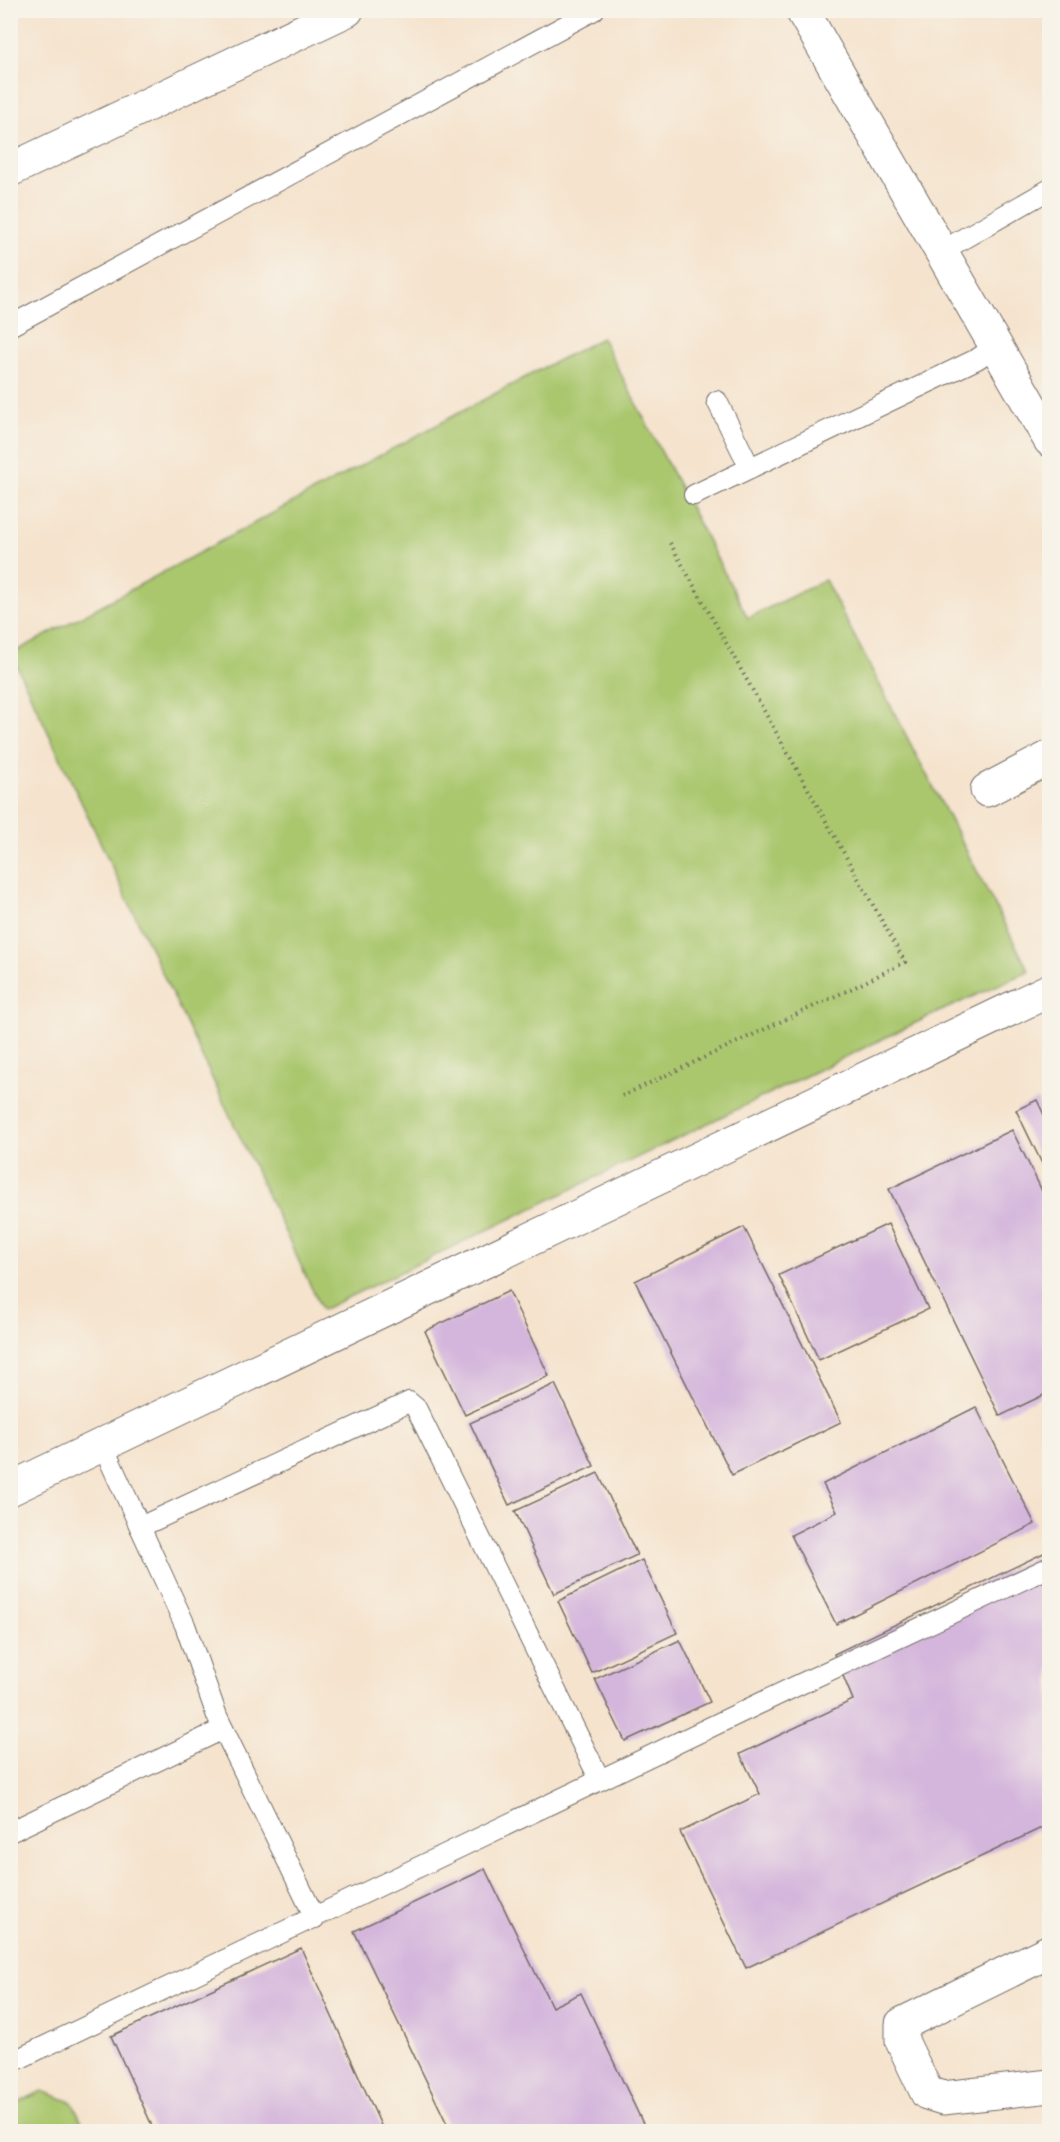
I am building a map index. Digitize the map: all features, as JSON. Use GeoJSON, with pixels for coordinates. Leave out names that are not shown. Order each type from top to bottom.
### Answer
{"type":"FeatureCollection","features":[{"type":"Feature","properties":{"kind":"street"},"geometry":{"type":"LineString","coordinates":[[10,170],[347,10]]}},
{"type":"Feature","properties":{"kind":"street"},"geometry":{"type":"LineString","coordinates":[[802,10],[939,252],[1050,440]]}},
{"type":"Feature","properties":{"kind":"street"},"geometry":{"type":"LineString","coordinates":[[987,790],[1050,757]]}},
{"type":"Feature","properties":{"kind":"street"},"geometry":{"type":"LineString","coordinates":[[10,1489],[1050,990]]}},
{"type":"Feature","properties":{"kind":"street"},"geometry":{"type":"LineString","coordinates":[[1050,1951],[902,2024],[902,2041],[927,2093],[943,2098],[1050,2086]]}},
{"type":"Feature","properties":{"kind":"lane"},"geometry":{"type":"LineString","coordinates":[[10,326],[594,10]]}},
{"type":"Feature","properties":{"kind":"lane"},"geometry":{"type":"LineString","coordinates":[[939,252],[1050,189]]}},
{"type":"Feature","properties":{"kind":"lane"},"geometry":{"type":"LineString","coordinates":[[694,495],[977,359],[995,347]]}},
{"type":"Feature","properties":{"kind":"lane"},"geometry":{"type":"LineString","coordinates":[[717,401],[750,468]]}},
{"type":"Feature","properties":{"kind":"lane"},"geometry":{"type":"LineString","coordinates":[[140,1527],[409,1402],[416,1408],[600,1780]]}},
{"type":"Feature","properties":{"kind":"lane"},"geometry":{"type":"LineString","coordinates":[[102,1444],[185,1625],[217,1716],[315,1918]]}},
{"type":"Feature","properties":{"kind":"lane"},"geometry":{"type":"LineString","coordinates":[[10,2063],[1050,1567]]}},
{"type":"Feature","properties":{"kind":"lane"},"geometry":{"type":"LineString","coordinates":[[10,1832],[223,1729]]}},
{"type":"Feature","properties":{"kind":"path"},"geometry":{"type":"LineString","coordinates":[[622,1096],[905,962],[670,543]]}},
{"type":"Feature","properties":{"kind":"green space"},"geometry":{"type":"Polygon","coordinates":[[[602,338],[748,618],[825,580],[1029,971],[932,1015],[322,1310],[11,654],[602,338]]]}},
{"type":"Feature","properties":{"kind":"green space"},"geometry":{"type":"Polygon","coordinates":[[[42,2091],[72,2102],[86,2131],[11,2131],[11,2106],[42,2091]]]}},
{"type":"Feature","properties":{"kind":"building"},"geometry":{"type":"Polygon","coordinates":[[[1037,1100],[1047,1121],[1050,1120],[1050,1180],[1016,1110],[1037,1100]]]}},
{"type":"Feature","properties":{"kind":"building"},"geometry":{"type":"Polygon","coordinates":[[[1012,1130],[1050,1207],[1050,1392],[1000,1416],[889,1189],[1012,1130]]]}},
{"type":"Feature","properties":{"kind":"building"},"geometry":{"type":"Polygon","coordinates":[[[888,1224],[928,1309],[819,1360],[779,1275],[888,1224]]]}},
{"type":"Feature","properties":{"kind":"building"},"geometry":{"type":"Polygon","coordinates":[[[744,1227],[841,1422],[732,1475],[635,1281],[744,1227]]]}},
{"type":"Feature","properties":{"kind":"building"},"geometry":{"type":"Polygon","coordinates":[[[509,1291],[549,1376],[465,1415],[425,1331],[509,1291]]]}},
{"type":"Feature","properties":{"kind":"building"},"geometry":{"type":"Polygon","coordinates":[[[555,1384],[594,1466],[509,1505],[470,1423],[555,1384]]]}},
{"type":"Feature","properties":{"kind":"building"},"geometry":{"type":"Polygon","coordinates":[[[976,1407],[1035,1524],[836,1624],[791,1535],[837,1512],[823,1484],[976,1407]]]}},
{"type":"Feature","properties":{"kind":"building"},"geometry":{"type":"Polygon","coordinates":[[[598,1473],[637,1555],[554,1594],[515,1511],[598,1473]]]}},
{"type":"Feature","properties":{"kind":"building"},"geometry":{"type":"Polygon","coordinates":[[[1050,1550],[1050,1824],[746,1968],[680,1832],[760,1794],[740,1754],[853,1700],[834,1654],[1050,1550]]]}},
{"type":"Feature","properties":{"kind":"building"},"geometry":{"type":"Polygon","coordinates":[[[642,1560],[677,1633],[592,1673],[558,1601],[642,1560]]]}},
{"type":"Feature","properties":{"kind":"building"},"geometry":{"type":"Polygon","coordinates":[[[680,1640],[710,1702],[625,1741],[595,1679],[680,1640]]]}},
{"type":"Feature","properties":{"kind":"building"},"geometry":{"type":"Polygon","coordinates":[[[485,1869],[552,2007],[581,1993],[647,2132],[451,2132],[354,1931],[485,1869]]]}},
{"type":"Feature","properties":{"kind":"building"},"geometry":{"type":"Polygon","coordinates":[[[301,1948],[384,2132],[155,2132],[111,2036],[301,1948]]]}}]}
